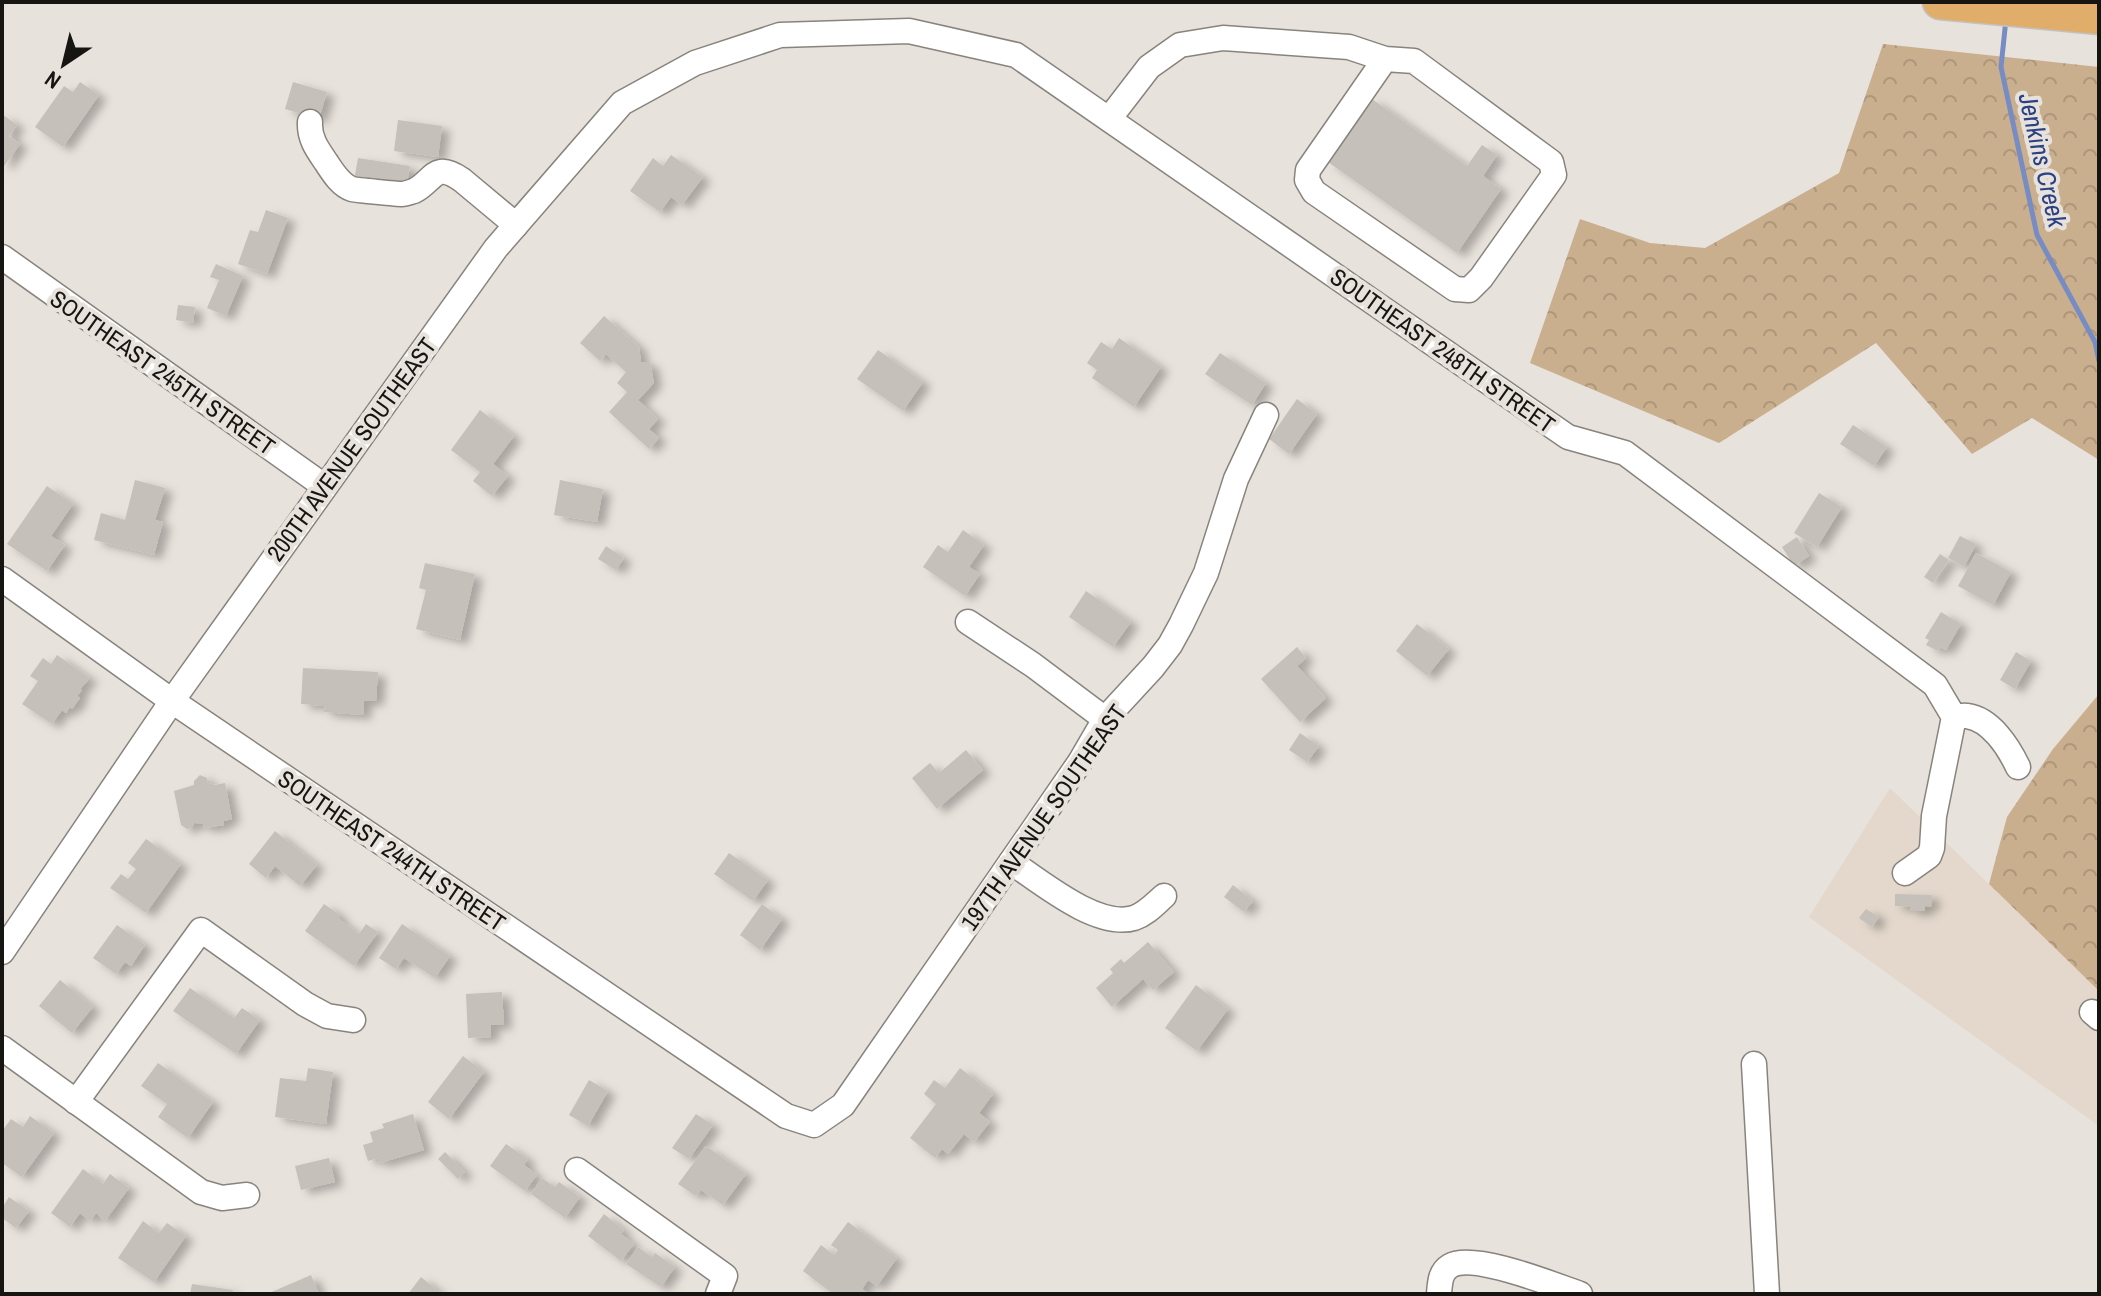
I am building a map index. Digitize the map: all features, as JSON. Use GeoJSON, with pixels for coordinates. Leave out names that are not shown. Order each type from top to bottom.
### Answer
{"type":"FeatureCollection","features":[{"type":"Feature","properties":{"kind":"highway"},"geometry":{"type":"LineString","coordinates":[[1952,3],[2099,17]]}},
{"type":"Feature","properties":{"kind":"street","name":"SOUTHEAST 248TH STREET"},"geometry":{"type":"LineString","coordinates":[[780,35],[909,31],[1016,55],[1568,437],[1625,453],[1935,685],[1954,717]]}},
{"type":"Feature","properties":{"kind":"street","name":"200TH AVENUE SOUTHEAST"},"geometry":{"type":"LineString","coordinates":[[2,952],[172,701],[324,486],[488,259],[516,225],[622,103],[695,63],[780,35]]}},
{"type":"Feature","properties":{"kind":"street"},"geometry":{"type":"LineString","coordinates":[[1109,119],[1149,67],[1180,45],[1223,38],[1349,47],[1385,59],[1414,61],[1551,162],[1554,175],[1481,278],[1469,290],[1455,289],[1314,192],[1307,180],[1308,170],[1385,59]]}},
{"type":"Feature","properties":{"kind":"street"},"geometry":{"type":"LineString","coordinates":[[310,122],[310,133],[316,148],[340,181],[351,189],[402,194],[414,190],[432,174],[445,172],[462,180],[516,225]]}},
{"type":"Feature","properties":{"kind":"street","name":"SOUTHEAST 245TH STREET"},"geometry":{"type":"LineString","coordinates":[[2,257],[324,486]]}},
{"type":"Feature","properties":{"kind":"street","name":"197TH AVENUE SOUTHEAST"},"geometry":{"type":"LineString","coordinates":[[786,1116],[814,1125],[843,1105],[1080,762],[1105,719],[1170,645],[1206,573],[1236,479],[1266,415]]}},
{"type":"Feature","properties":{"kind":"street","name":"SOUTHEAST 244TH STREET"},"geometry":{"type":"LineString","coordinates":[[2,579],[172,701],[786,1116]]}},
{"type":"Feature","properties":{"kind":"street"},"geometry":{"type":"LineString","coordinates":[[968,622],[1033,665],[1105,719]]}},
{"type":"Feature","properties":{"kind":"street"},"geometry":{"type":"LineString","coordinates":[[1905,873],[1929,856],[1932,848],[1934,816],[1954,717],[1969,716],[1982,721],[2009,749],[2018,767]]}},
{"type":"Feature","properties":{"kind":"street"},"geometry":{"type":"LineString","coordinates":[[1011,862],[1068,900],[1101,917],[1130,919],[1143,914],[1164,896]]}},
{"type":"Feature","properties":{"kind":"street"},"geometry":{"type":"LineString","coordinates":[[76,1102],[201,930],[305,1004],[327,1016],[353,1020]]}},
{"type":"Feature","properties":{"kind":"street"},"geometry":{"type":"LineString","coordinates":[[2,1048],[201,1192],[222,1198],[247,1195]]}},
{"type":"Feature","properties":{"kind":"street"},"geometry":{"type":"LineString","coordinates":[[1754,1064],[1767,1294]]}},
{"type":"Feature","properties":{"kind":"street"},"geometry":{"type":"LineString","coordinates":[[577,1170],[725,1276],[718,1294]]}},
{"type":"Feature","properties":{"kind":"street"},"geometry":{"type":"LineString","coordinates":[[1439,1294],[1440,1278],[1451,1266],[1471,1261],[1580,1294]]}},
{"type":"Feature","properties":{"kind":"shaded area"},"geometry":{"type":"Polygon","coordinates":[[[1890,788],[2099,991],[2099,1126],[1809,917],[1890,788]]]}},
{"type":"Feature","properties":{"kind":"green space"},"geometry":{"type":"Polygon","coordinates":[[[1883,44],[2099,67],[2099,460],[2032,418],[1972,454],[1876,343],[1719,443],[1530,363],[1580,219],[1650,243],[1705,248],[1839,173],[1883,44]]]}},
{"type":"Feature","properties":{"kind":"green space"},"geometry":{"type":"Polygon","coordinates":[[[2099,694],[2099,991],[1989,884],[2007,817],[2053,749],[2099,694]]]}},
{"type":"Feature","properties":{"kind":"building"},"geometry":{"type":"Polygon","coordinates":[[[80,82],[99,95],[63,147],[35,127],[64,86],[73,92],[80,82]]]}},
{"type":"Feature","properties":{"kind":"building"},"geometry":{"type":"Polygon","coordinates":[[[293,82],[327,92],[319,119],[285,109],[293,82]]]}},
{"type":"Feature","properties":{"kind":"building"},"geometry":{"type":"Polygon","coordinates":[[[1372,99],[1467,166],[1482,145],[1497,155],[1483,176],[1501,189],[1457,253],[1328,162],[1372,99]]]}},
{"type":"Feature","properties":{"kind":"building"},"geometry":{"type":"Polygon","coordinates":[[[2,114],[17,125],[9,136],[20,144],[4,166],[2,165],[2,114]]]}},
{"type":"Feature","properties":{"kind":"building"},"geometry":{"type":"Polygon","coordinates":[[[398,120],[442,126],[438,157],[394,151],[398,120]]]}},
{"type":"Feature","properties":{"kind":"building"},"geometry":{"type":"Polygon","coordinates":[[[671,155],[703,177],[682,205],[671,197],[660,212],[630,191],[653,158],[663,166],[671,155]]]}},
{"type":"Feature","properties":{"kind":"building"},"geometry":{"type":"Polygon","coordinates":[[[358,158],[410,166],[406,189],[354,181],[358,158]]]}},
{"type":"Feature","properties":{"kind":"building"},"geometry":{"type":"Polygon","coordinates":[[[266,210],[288,218],[267,274],[238,264],[250,230],[258,232],[266,210]]]}},
{"type":"Feature","properties":{"kind":"building"},"geometry":{"type":"Polygon","coordinates":[[[216,264],[243,276],[226,316],[207,308],[219,280],[210,277],[216,264]]]}},
{"type":"Feature","properties":{"kind":"building"},"geometry":{"type":"Polygon","coordinates":[[[178,305],[195,307],[193,323],[176,320],[178,305]]]}},
{"type":"Feature","properties":{"kind":"building"},"geometry":{"type":"Polygon","coordinates":[[[604,316],[639,347],[641,362],[650,362],[654,383],[638,400],[658,419],[649,429],[659,438],[649,449],[609,412],[627,392],[617,383],[626,372],[606,354],[600,361],[580,343],[604,316]]]}},
{"type":"Feature","properties":{"kind":"building"},"geometry":{"type":"Polygon","coordinates":[[[1119,338],[1161,367],[1134,407],[1092,378],[1097,370],[1087,363],[1101,342],[1112,349],[1119,338]]]}},
{"type":"Feature","properties":{"kind":"building"},"geometry":{"type":"Polygon","coordinates":[[[878,350],[923,382],[903,411],[857,379],[878,350]]]}},
{"type":"Feature","properties":{"kind":"building"},"geometry":{"type":"Polygon","coordinates":[[[1220,353],[1266,383],[1252,405],[1205,374],[1220,353]]]}},
{"type":"Feature","properties":{"kind":"building"},"geometry":{"type":"Polygon","coordinates":[[[1297,399],[1317,414],[1289,454],[1269,439],[1297,399]]]}},
{"type":"Feature","properties":{"kind":"building"},"geometry":{"type":"Polygon","coordinates":[[[480,410],[514,436],[493,464],[508,476],[492,496],[473,481],[480,472],[451,450],[480,410]]]}},
{"type":"Feature","properties":{"kind":"building"},"geometry":{"type":"Polygon","coordinates":[[[1853,425],[1887,447],[1874,466],[1840,444],[1853,425]]]}},
{"type":"Feature","properties":{"kind":"building"},"geometry":{"type":"Polygon","coordinates":[[[135,480],[165,488],[155,520],[163,522],[154,555],[94,540],[101,513],[125,520],[135,480]]]}},
{"type":"Feature","properties":{"kind":"building"},"geometry":{"type":"Polygon","coordinates":[[[560,480],[603,489],[597,522],[554,515],[560,480]]]}},
{"type":"Feature","properties":{"kind":"building"},"geometry":{"type":"Polygon","coordinates":[[[47,486],[73,504],[51,536],[65,545],[47,571],[7,544],[47,486]]]}},
{"type":"Feature","properties":{"kind":"building"},"geometry":{"type":"Polygon","coordinates":[[[1819,493],[1842,507],[1817,547],[1794,533],[1819,493]]]}},
{"type":"Feature","properties":{"kind":"building"},"geometry":{"type":"Polygon","coordinates":[[[963,530],[984,545],[969,567],[980,574],[965,596],[923,567],[938,545],[948,552],[963,530]]]}},
{"type":"Feature","properties":{"kind":"building"},"geometry":{"type":"Polygon","coordinates":[[[1960,536],[1976,544],[1964,567],[1948,558],[1960,536]]]}},
{"type":"Feature","properties":{"kind":"building"},"geometry":{"type":"Polygon","coordinates":[[[1797,537],[1809,556],[1794,566],[1782,547],[1797,537]]]}},
{"type":"Feature","properties":{"kind":"building"},"geometry":{"type":"Polygon","coordinates":[[[606,546],[624,558],[616,570],[598,559],[606,546]]]}},
{"type":"Feature","properties":{"kind":"building"},"geometry":{"type":"Polygon","coordinates":[[[1976,553],[2011,572],[1993,605],[1958,586],[1976,553]]]}},
{"type":"Feature","properties":{"kind":"building"},"geometry":{"type":"Polygon","coordinates":[[[1940,554],[1949,560],[1933,583],[1924,577],[1940,554]]]}},
{"type":"Feature","properties":{"kind":"building"},"geometry":{"type":"Polygon","coordinates":[[[425,563],[475,574],[460,640],[416,629],[426,590],[419,588],[425,563]]]}},
{"type":"Feature","properties":{"kind":"building"},"geometry":{"type":"Polygon","coordinates":[[[1086,591],[1131,622],[1113,647],[1069,617],[1086,591]]]}},
{"type":"Feature","properties":{"kind":"building"},"geometry":{"type":"Polygon","coordinates":[[[1941,612],[1961,624],[1946,650],[1940,647],[1938,651],[1926,645],[1929,640],[1925,638],[1941,612]]]}},
{"type":"Feature","properties":{"kind":"building"},"geometry":{"type":"Polygon","coordinates":[[[1417,624],[1449,649],[1427,676],[1396,651],[1417,624]]]}},
{"type":"Feature","properties":{"kind":"building"},"geometry":{"type":"Polygon","coordinates":[[[1297,647],[1306,658],[1297,666],[1326,698],[1300,722],[1261,679],[1297,647]]]}},
{"type":"Feature","properties":{"kind":"building"},"geometry":{"type":"Polygon","coordinates":[[[2016,652],[2031,661],[2015,689],[2000,680],[2016,652]]]}},
{"type":"Feature","properties":{"kind":"building"},"geometry":{"type":"Polygon","coordinates":[[[57,655],[90,678],[80,689],[77,696],[80,698],[72,709],[70,707],[66,713],[62,710],[52,724],[22,704],[38,681],[30,676],[43,658],[51,664],[57,655]]]}},
{"type":"Feature","properties":{"kind":"building"},"geometry":{"type":"Polygon","coordinates":[[[303,668],[378,672],[376,701],[364,701],[363,715],[324,712],[325,706],[301,704],[303,668]]]}},
{"type":"Feature","properties":{"kind":"building"},"geometry":{"type":"Polygon","coordinates":[[[1300,733],[1319,746],[1307,762],[1289,750],[1300,733]]]}},
{"type":"Feature","properties":{"kind":"building"},"geometry":{"type":"Polygon","coordinates":[[[966,750],[983,770],[937,809],[912,778],[930,763],[939,773],[966,750]]]}},
{"type":"Feature","properties":{"kind":"building"},"geometry":{"type":"Polygon","coordinates":[[[200,775],[207,778],[208,783],[225,783],[232,819],[224,821],[224,825],[204,828],[203,824],[195,822],[187,829],[181,825],[174,791],[194,785],[200,775]]]}},
{"type":"Feature","properties":{"kind":"building"},"geometry":{"type":"Polygon","coordinates":[[[275,831],[317,865],[300,886],[275,866],[266,878],[249,864],[275,831]]]}},
{"type":"Feature","properties":{"kind":"building"},"geometry":{"type":"Polygon","coordinates":[[[146,839],[181,864],[146,913],[110,888],[121,874],[128,879],[136,869],[128,863],[146,839]]]}},
{"type":"Feature","properties":{"kind":"building"},"geometry":{"type":"Polygon","coordinates":[[[729,853],[768,880],[753,901],[714,874],[729,853]]]}},
{"type":"Feature","properties":{"kind":"building"},"geometry":{"type":"Polygon","coordinates":[[[1233,885],[1253,901],[1244,912],[1224,897],[1233,885]]]}},
{"type":"Feature","properties":{"kind":"building"},"geometry":{"type":"Polygon","coordinates":[[[1895,894],[1932,895],[1931,907],[1925,906],[1925,911],[1910,911],[1911,907],[1895,906],[1895,894]]]}},
{"type":"Feature","properties":{"kind":"building"},"geometry":{"type":"Polygon","coordinates":[[[324,904],[359,934],[366,924],[378,932],[354,966],[305,931],[324,904]]]}},
{"type":"Feature","properties":{"kind":"building"},"geometry":{"type":"Polygon","coordinates":[[[762,904],[782,919],[760,950],[740,935],[762,904]]]}},
{"type":"Feature","properties":{"kind":"building"},"geometry":{"type":"Polygon","coordinates":[[[1866,909],[1879,917],[1872,927],[1859,918],[1866,909]]]}},
{"type":"Feature","properties":{"kind":"building"},"geometry":{"type":"Polygon","coordinates":[[[402,924],[450,956],[435,978],[404,958],[396,969],[379,958],[402,924]]]}},
{"type":"Feature","properties":{"kind":"building"},"geometry":{"type":"Polygon","coordinates":[[[117,925],[145,945],[131,966],[125,962],[116,974],[93,958],[117,925]]]}},
{"type":"Feature","properties":{"kind":"building"},"geometry":{"type":"Polygon","coordinates":[[[1148,942],[1174,972],[1153,990],[1143,979],[1112,1007],[1096,988],[1113,973],[1110,969],[1121,959],[1124,963],[1148,942]]]}},
{"type":"Feature","properties":{"kind":"building"},"geometry":{"type":"Polygon","coordinates":[[[60,980],[93,1007],[72,1033],[39,1006],[60,980]]]}},
{"type":"Feature","properties":{"kind":"building"},"geometry":{"type":"Polygon","coordinates":[[[1196,985],[1228,1009],[1197,1051],[1165,1028],[1196,985]]]}},
{"type":"Feature","properties":{"kind":"building"},"geometry":{"type":"Polygon","coordinates":[[[190,988],[234,1018],[242,1008],[260,1020],[236,1054],[173,1011],[190,988]]]}},
{"type":"Feature","properties":{"kind":"building"},"geometry":{"type":"Polygon","coordinates":[[[502,992],[504,1025],[491,1025],[491,1037],[468,1038],[466,994],[502,992]]]}},
{"type":"Feature","properties":{"kind":"building"},"geometry":{"type":"Polygon","coordinates":[[[463,1056],[484,1072],[449,1119],[428,1102],[463,1056]]]}},
{"type":"Feature","properties":{"kind":"building"},"geometry":{"type":"Polygon","coordinates":[[[158,1063],[213,1102],[188,1138],[158,1117],[167,1104],[141,1086],[158,1063]]]}},
{"type":"Feature","properties":{"kind":"building"},"geometry":{"type":"Polygon","coordinates":[[[308,1068],[333,1072],[326,1124],[275,1117],[280,1078],[306,1081],[308,1068]]]}},
{"type":"Feature","properties":{"kind":"building"},"geometry":{"type":"Polygon","coordinates":[[[960,1068],[993,1094],[979,1113],[990,1122],[974,1142],[964,1134],[948,1154],[942,1149],[935,1158],[910,1138],[936,1104],[924,1094],[934,1080],[945,1088],[960,1068]]]}},
{"type":"Feature","properties":{"kind":"building"},"geometry":{"type":"Polygon","coordinates":[[[589,1080],[608,1091],[588,1126],[569,1115],[589,1080]]]}},
{"type":"Feature","properties":{"kind":"building"},"geometry":{"type":"Polygon","coordinates":[[[413,1114],[424,1150],[380,1163],[378,1158],[368,1161],[363,1145],[373,1142],[370,1132],[384,1128],[382,1124],[413,1114]]]}},
{"type":"Feature","properties":{"kind":"building"},"geometry":{"type":"Polygon","coordinates":[[[696,1114],[713,1125],[689,1159],[672,1148],[696,1114]]]}},
{"type":"Feature","properties":{"kind":"building"},"geometry":{"type":"Polygon","coordinates":[[[30,1116],[54,1133],[22,1177],[2,1163],[2,1131],[11,1119],[23,1127],[30,1116]]]}},
{"type":"Feature","properties":{"kind":"building"},"geometry":{"type":"Polygon","coordinates":[[[506,1144],[528,1159],[524,1165],[537,1175],[525,1191],[490,1166],[506,1144]]]}},
{"type":"Feature","properties":{"kind":"building"},"geometry":{"type":"Polygon","coordinates":[[[706,1146],[746,1174],[723,1205],[701,1190],[696,1196],[678,1184],[706,1146]]]}},
{"type":"Feature","properties":{"kind":"building"},"geometry":{"type":"Polygon","coordinates":[[[445,1152],[465,1172],[458,1179],[438,1159],[445,1152]]]}},
{"type":"Feature","properties":{"kind":"building"},"geometry":{"type":"Polygon","coordinates":[[[329,1158],[335,1182],[301,1190],[295,1166],[329,1158]]]}},
{"type":"Feature","properties":{"kind":"building"},"geometry":{"type":"Polygon","coordinates":[[[83,1169],[103,1184],[110,1174],[129,1188],[105,1221],[96,1213],[90,1221],[80,1213],[70,1227],[51,1213],[83,1169]]]}},
{"type":"Feature","properties":{"kind":"building"},"geometry":{"type":"Polygon","coordinates":[[[542,1178],[555,1187],[559,1182],[580,1197],[565,1218],[531,1194],[542,1178]]]}},
{"type":"Feature","properties":{"kind":"building"},"geometry":{"type":"Polygon","coordinates":[[[9,1197],[29,1211],[16,1228],[2,1218],[2,1208],[9,1197]]]}},
{"type":"Feature","properties":{"kind":"building"},"geometry":{"type":"Polygon","coordinates":[[[604,1214],[624,1230],[621,1234],[634,1244],[621,1261],[588,1236],[604,1214]]]}},
{"type":"Feature","properties":{"kind":"building"},"geometry":{"type":"Polygon","coordinates":[[[143,1221],[159,1233],[167,1223],[186,1236],[154,1282],[118,1258],[143,1221]]]}},
{"type":"Feature","properties":{"kind":"building"},"geometry":{"type":"Polygon","coordinates":[[[848,1222],[897,1258],[877,1286],[868,1280],[862,1289],[869,1294],[833,1294],[803,1271],[821,1245],[834,1255],[838,1250],[831,1245],[848,1222]]]}},
{"type":"Feature","properties":{"kind":"building"},"geometry":{"type":"Polygon","coordinates":[[[638,1247],[652,1257],[655,1253],[675,1267],[661,1287],[626,1264],[638,1247]]]}},
{"type":"Feature","properties":{"kind":"building"},"geometry":{"type":"Polygon","coordinates":[[[311,1275],[319,1294],[267,1294],[311,1275]]]}},
{"type":"Feature","properties":{"kind":"building"},"geometry":{"type":"Polygon","coordinates":[[[421,1277],[442,1294],[408,1294],[421,1277]]]}},
{"type":"Feature","properties":{"kind":"building"},"geometry":{"type":"Polygon","coordinates":[[[192,1284],[233,1290],[232,1294],[190,1294],[192,1284]]]}},
{"type":"Feature","properties":{"kind":"waterway","name":"Jenkins Creek"},"geometry":{"type":"LineString","coordinates":[[2006,19],[2001,67],[2037,235],[2095,342],[2099,361]]}}]}
